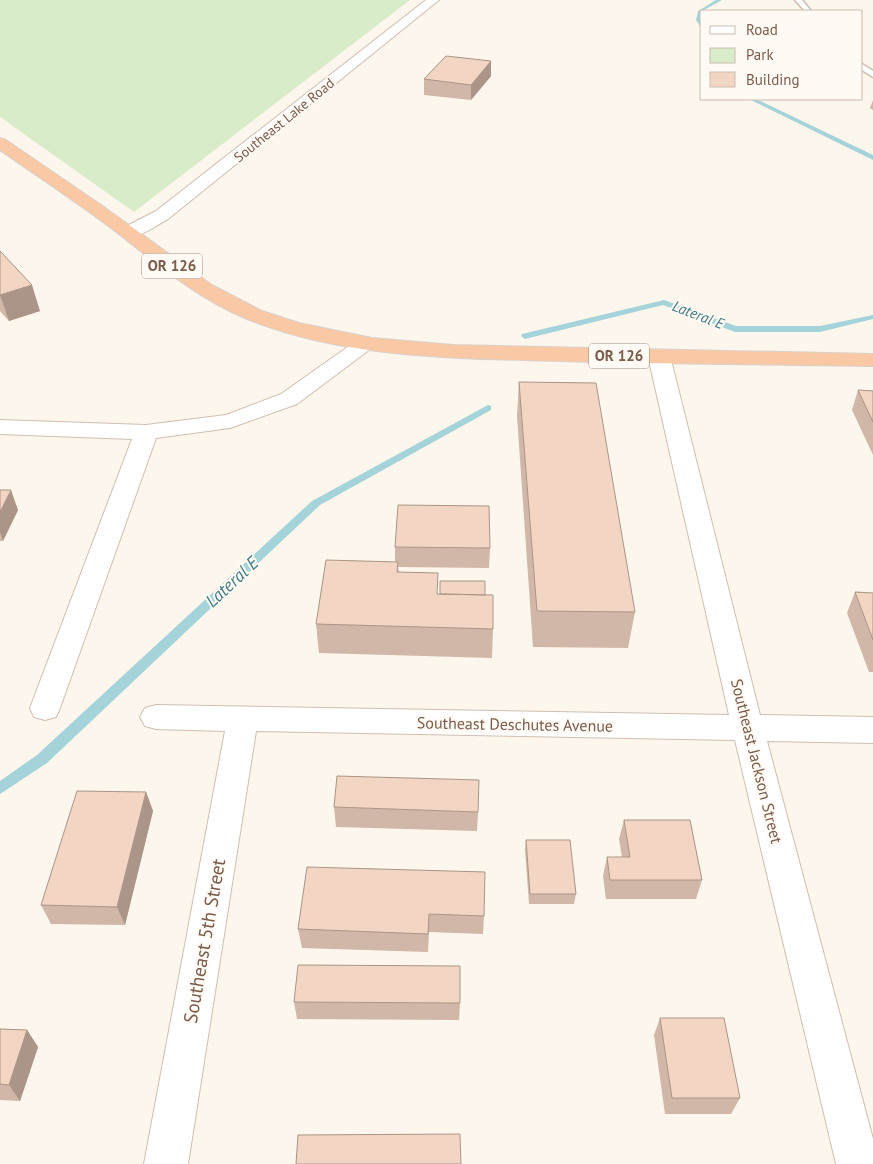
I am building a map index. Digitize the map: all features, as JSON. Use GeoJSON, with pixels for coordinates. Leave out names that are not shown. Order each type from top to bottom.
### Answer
{"type":"FeatureCollection","features":[{"type":"Feature","properties":{"kind":"highway","name":"OR 126"},"geometry":{"type":"LineString","coordinates":[[0,143],[129,232],[171,266],[211,293],[254,314],[292,327],[366,343],[451,352],[873,360]]}},
{"type":"Feature","properties":{"kind":"street","name":"Southeast Lake Road"},"geometry":{"type":"LineString","coordinates":[[129,232],[162,215],[434,0]]}},
{"type":"Feature","properties":{"kind":"street"},"geometry":{"type":"LineString","coordinates":[[0,427],[146,432],[230,422],[290,399],[366,343]]}},
{"type":"Feature","properties":{"kind":"street","name":"Southeast Jackson Street"},"geometry":{"type":"LineString","coordinates":[[660,356],[748,729],[858,1164]]}},
{"type":"Feature","properties":{"kind":"street"},"geometry":{"type":"LineString","coordinates":[[45,708],[146,432]]}},
{"type":"Feature","properties":{"kind":"street","name":"Southeast Deschutes Avenue"},"geometry":{"type":"LineString","coordinates":[[156,717],[873,730]]}},
{"type":"Feature","properties":{"kind":"street","name":"Southeast 5th Street"},"geometry":{"type":"LineString","coordinates":[[166,1164],[242,718]]}},
{"type":"Feature","properties":{"kind":"lane"},"geometry":{"type":"LineString","coordinates":[[798,0],[807,10]]}},
{"type":"Feature","properties":{"kind":"lane"},"geometry":{"type":"LineString","coordinates":[[863,67],[873,75]]}},
{"type":"Feature","properties":{"kind":"green space"},"geometry":{"type":"Polygon","coordinates":[[[0,0],[410,0],[134,212],[0,117],[0,0]]]}},
{"type":"Feature","properties":{"kind":"building"},"geometry":{"type":"Polygon","coordinates":[[[446,56],[491,61],[471,85],[424,79],[446,56]]]}},
{"type":"Feature","properties":{"kind":"building"},"geometry":{"type":"Polygon","coordinates":[[[0,251],[32,285],[0,295],[0,251]]]}},
{"type":"Feature","properties":{"kind":"building"},"geometry":{"type":"Polygon","coordinates":[[[519,382],[596,383],[635,612],[537,611],[519,382]]]}},
{"type":"Feature","properties":{"kind":"building"},"geometry":{"type":"Polygon","coordinates":[[[858,390],[873,391],[873,422],[858,390]]]}},
{"type":"Feature","properties":{"kind":"building"},"geometry":{"type":"Polygon","coordinates":[[[0,490],[11,490],[0,512],[0,490]]]}},
{"type":"Feature","properties":{"kind":"building"},"geometry":{"type":"Polygon","coordinates":[[[398,505],[489,506],[490,548],[395,547],[398,505]]]}},
{"type":"Feature","properties":{"kind":"building"},"geometry":{"type":"Polygon","coordinates":[[[326,560],[398,562],[397,572],[438,573],[437,594],[493,595],[493,629],[316,624],[326,560]]]}},
{"type":"Feature","properties":{"kind":"building"},"geometry":{"type":"Polygon","coordinates":[[[440,581],[485,581],[485,595],[440,594],[440,581]]]}},
{"type":"Feature","properties":{"kind":"building"},"geometry":{"type":"Polygon","coordinates":[[[855,592],[873,593],[873,640],[855,592]]]}},
{"type":"Feature","properties":{"kind":"building"},"geometry":{"type":"Polygon","coordinates":[[[337,776],[479,780],[478,812],[334,807],[337,776]]]}},
{"type":"Feature","properties":{"kind":"building"},"geometry":{"type":"Polygon","coordinates":[[[77,791],[146,792],[117,907],[41,905],[77,791]]]}},
{"type":"Feature","properties":{"kind":"building"},"geometry":{"type":"Polygon","coordinates":[[[624,820],[690,820],[702,880],[610,880],[607,857],[630,857],[624,820]]]}},
{"type":"Feature","properties":{"kind":"building"},"geometry":{"type":"Polygon","coordinates":[[[526,840],[570,840],[576,894],[530,894],[526,840]]]}},
{"type":"Feature","properties":{"kind":"building"},"geometry":{"type":"Polygon","coordinates":[[[307,867],[485,872],[484,916],[429,914],[428,934],[298,929],[307,867]]]}},
{"type":"Feature","properties":{"kind":"building"},"geometry":{"type":"Polygon","coordinates":[[[298,965],[460,966],[460,1003],[294,1002],[298,965]]]}},
{"type":"Feature","properties":{"kind":"building"},"geometry":{"type":"Polygon","coordinates":[[[660,1018],[724,1018],[740,1098],[672,1098],[660,1018]]]}},
{"type":"Feature","properties":{"kind":"building"},"geometry":{"type":"Polygon","coordinates":[[[0,1029],[27,1030],[9,1085],[0,1084],[0,1029]]]}},
{"type":"Feature","properties":{"kind":"building"},"geometry":{"type":"Polygon","coordinates":[[[460,1134],[461,1164],[296,1164],[298,1135],[460,1134]]]}},
{"type":"Feature","properties":{"kind":"waterway","name":"Lateral E"},"geometry":{"type":"LineString","coordinates":[[702,10],[720,0]]}},
{"type":"Feature","properties":{"kind":"waterway","name":"Lateral E"},"geometry":{"type":"LineString","coordinates":[[700,11],[700,22]]}},
{"type":"Feature","properties":{"kind":"waterway","name":"Lateral E"},"geometry":{"type":"LineString","coordinates":[[754,100],[873,158]]}},
{"type":"Feature","properties":{"kind":"waterway","name":"Lateral E"},"geometry":{"type":"LineString","coordinates":[[525,336],[664,302],[735,329],[820,329],[873,317]]}},
{"type":"Feature","properties":{"kind":"waterway","name":"Lateral E"},"geometry":{"type":"LineString","coordinates":[[0,788],[42,759],[316,503],[488,408]]}}]}
